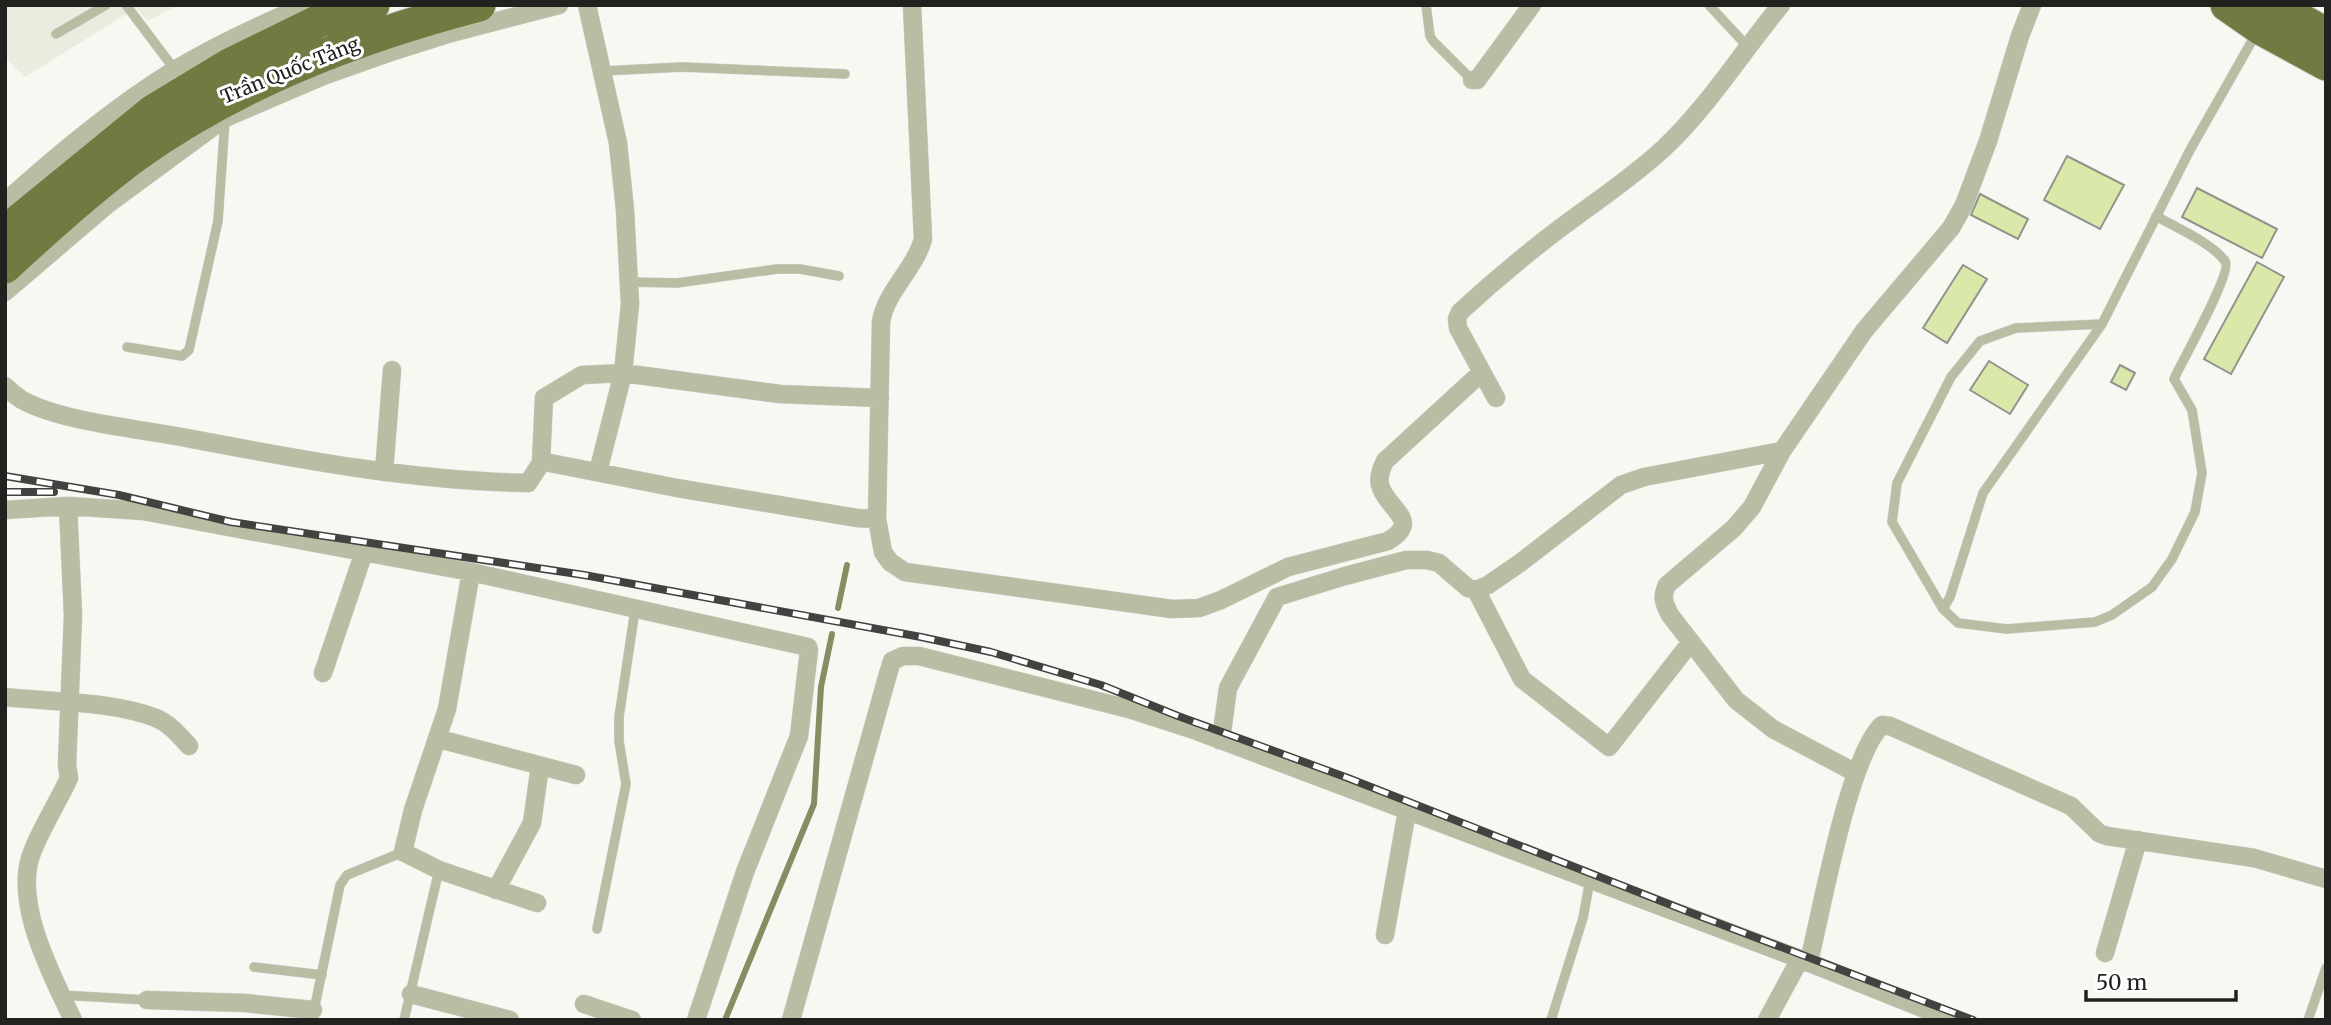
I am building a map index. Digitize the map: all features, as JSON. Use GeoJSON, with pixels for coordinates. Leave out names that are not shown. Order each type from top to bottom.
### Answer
{"type":"FeatureCollection","features":[{"type":"Feature","properties":{"kind":"highway"},"geometry":{"type":"LineString","coordinates":[[5,232],[153,111],[229,65],[319,20],[373,5]]}},
{"type":"Feature","properties":{"kind":"highway"},"geometry":{"type":"LineString","coordinates":[[5,267],[102,181],[138,154],[222,102],[298,64],[344,45],[480,5]]}},
{"type":"Feature","properties":{"kind":"highway"},"geometry":{"type":"LineString","coordinates":[[2227,5],[2326,34]]}},
{"type":"Feature","properties":{"kind":"highway"},"geometry":{"type":"LineString","coordinates":[[2267,16],[2326,64]]}},
{"type":"Feature","properties":{"kind":"street"},"geometry":{"type":"LineString","coordinates":[[5,202],[46,165],[140,93],[175,70],[307,5]]}},
{"type":"Feature","properties":{"kind":"street","name":"Trần Quốc Tảng"},"geometry":{"type":"LineString","coordinates":[[5,292],[108,204],[225,118],[323,76],[388,53],[451,33],[559,5]]}},
{"type":"Feature","properties":{"kind":"street"},"geometry":{"type":"LineString","coordinates":[[587,5],[618,143],[630,304],[623,373],[598,472]]}},
{"type":"Feature","properties":{"kind":"street"},"geometry":{"type":"LineString","coordinates":[[912,5],[923,239],[912,266],[883,312],[880,398],[868,519],[883,552],[890,562],[905,572],[1172,609],[1199,608],[1288,567],[1388,541],[1399,534],[1404,527],[1402,519],[1380,486],[1380,473],[1385,461],[1482,372]]}},
{"type":"Feature","properties":{"kind":"street"},"geometry":{"type":"LineString","coordinates":[[1472,80],[1477,80],[1532,5]]}},
{"type":"Feature","properties":{"kind":"street"},"geometry":{"type":"LineString","coordinates":[[1496,398],[1458,328],[1457,319],[1460,312],[1541,243],[1646,165],[1665,147],[1687,125],[1781,5]]}},
{"type":"Feature","properties":{"kind":"street"},"geometry":{"type":"LineString","coordinates":[[1856,773],[1773,729],[1736,700],[1670,615],[1662,594],[1667,585],[1734,528],[1752,507],[1782,451],[1864,331],[1951,228],[1964,205],[1988,141],[2032,5]]}},
{"type":"Feature","properties":{"kind":"street"},"geometry":{"type":"LineString","coordinates":[[384,472],[392,370]]}},
{"type":"Feature","properties":{"kind":"street"},"geometry":{"type":"LineString","coordinates":[[5,386],[21,400],[68,416],[238,448],[456,481],[528,483],[541,463],[544,398],[582,375],[623,373],[780,394],[880,398]]}},
{"type":"Feature","properties":{"kind":"street"},"geometry":{"type":"LineString","coordinates":[[1219,740],[1228,688],[1277,597],[1406,560],[1427,559],[1439,563],[1468,588],[1475,590],[1488,585],[1520,563],[1621,485],[1644,477],[1782,451]]}},
{"type":"Feature","properties":{"kind":"street"},"geometry":{"type":"LineString","coordinates":[[541,463],[868,519]]}},
{"type":"Feature","properties":{"kind":"street"},"geometry":{"type":"LineString","coordinates":[[5,510],[68,506],[143,511],[471,572],[803,646],[809,650],[799,736],[745,872],[696,1020]]}},
{"type":"Feature","properties":{"kind":"street"},"geometry":{"type":"LineString","coordinates":[[68,506],[73,615],[67,765],[69,778],[33,850],[27,869],[37,938],[73,1020]]}},
{"type":"Feature","properties":{"kind":"street"},"geometry":{"type":"LineString","coordinates":[[323,673],[363,552]]}},
{"type":"Feature","properties":{"kind":"street"},"geometry":{"type":"LineString","coordinates":[[471,572],[447,709],[413,810],[403,852],[439,870],[537,903]]}},
{"type":"Feature","properties":{"kind":"street"},"geometry":{"type":"LineString","coordinates":[[1475,590],[1522,679],[1609,747],[1691,642]]}},
{"type":"Feature","properties":{"kind":"street"},"geometry":{"type":"LineString","coordinates":[[791,1020],[892,661],[903,656],[919,656],[1129,709],[1197,731],[1800,959],[1952,1020]]}},
{"type":"Feature","properties":{"kind":"street"},"geometry":{"type":"LineString","coordinates":[[5,697],[109,707],[155,718],[170,726],[189,746]]}},
{"type":"Feature","properties":{"kind":"street"},"geometry":{"type":"LineString","coordinates":[[1800,959],[1810,957],[1856,773],[1875,731],[1882,725],[1890,726],[2071,806],[2099,832],[2254,858],[2326,879]]}},
{"type":"Feature","properties":{"kind":"street"},"geometry":{"type":"LineString","coordinates":[[439,739],[576,775]]}},
{"type":"Feature","properties":{"kind":"street"},"geometry":{"type":"LineString","coordinates":[[496,890],[533,823],[541,766]]}},
{"type":"Feature","properties":{"kind":"street"},"geometry":{"type":"LineString","coordinates":[[1385,935],[1407,811]]}},
{"type":"Feature","properties":{"kind":"street"},"geometry":{"type":"LineString","coordinates":[[2105,953],[2138,840]]}},
{"type":"Feature","properties":{"kind":"street"},"geometry":{"type":"LineString","coordinates":[[1768,1020],[1800,959]]}},
{"type":"Feature","properties":{"kind":"street"},"geometry":{"type":"LineString","coordinates":[[411,994],[510,1020]]}},
{"type":"Feature","properties":{"kind":"street"},"geometry":{"type":"LineString","coordinates":[[147,1000],[232,1002],[312,1015]]}},
{"type":"Feature","properties":{"kind":"street"},"geometry":{"type":"LineString","coordinates":[[584,1004],[632,1020]]}},
{"type":"Feature","properties":{"kind":"lane"},"geometry":{"type":"LineString","coordinates":[[56,34],[106,5]]}},
{"type":"Feature","properties":{"kind":"lane"},"geometry":{"type":"LineString","coordinates":[[126,5],[175,70]]}},
{"type":"Feature","properties":{"kind":"lane"},"geometry":{"type":"LineString","coordinates":[[1426,5],[1433,41],[1472,80]]}},
{"type":"Feature","properties":{"kind":"lane"},"geometry":{"type":"LineString","coordinates":[[1709,5],[1747,46]]}},
{"type":"Feature","properties":{"kind":"lane"},"geometry":{"type":"LineString","coordinates":[[1942,609],[1950,597],[1983,493],[2102,324],[2190,150],[2267,16]]}},
{"type":"Feature","properties":{"kind":"lane"},"geometry":{"type":"LineString","coordinates":[[602,71],[681,67],[845,74]]}},
{"type":"Feature","properties":{"kind":"lane"},"geometry":{"type":"LineString","coordinates":[[127,347],[182,356],[189,349],[218,221],[225,118]]}},
{"type":"Feature","properties":{"kind":"lane"},"geometry":{"type":"LineString","coordinates":[[2102,324],[2016,328],[1980,341],[1951,377],[1897,483],[1892,522],[1942,609],[1958,623],[2007,629],[2095,622],[2112,615],[2152,587],[2172,559],[2195,512],[2202,473],[2192,410],[2174,379],[2221,286],[2227,267],[2214,250],[2156,216]]}},
{"type":"Feature","properties":{"kind":"lane"},"geometry":{"type":"LineString","coordinates":[[629,282],[677,283],[750,271],[789,269],[839,276]]}},
{"type":"Feature","properties":{"kind":"lane"},"geometry":{"type":"LineString","coordinates":[[597,929],[626,784],[619,741],[619,717],[635,610]]}},
{"type":"Feature","properties":{"kind":"lane"},"geometry":{"type":"LineString","coordinates":[[312,1015],[340,885],[347,875],[403,852]]}},
{"type":"Feature","properties":{"kind":"lane"},"geometry":{"type":"LineString","coordinates":[[404,1020],[439,870]]}},
{"type":"Feature","properties":{"kind":"lane"},"geometry":{"type":"LineString","coordinates":[[1551,1020],[1583,918],[1590,880]]}},
{"type":"Feature","properties":{"kind":"lane"},"geometry":{"type":"LineString","coordinates":[[254,967],[322,975]]}},
{"type":"Feature","properties":{"kind":"lane"},"geometry":{"type":"LineString","coordinates":[[2308,1020],[2326,968]]}},
{"type":"Feature","properties":{"kind":"lane"},"geometry":{"type":"LineString","coordinates":[[61,995],[147,1000]]}},
{"type":"Feature","properties":{"kind":"shaded area"},"geometry":{"type":"Polygon","coordinates":[[[5,5],[179,5],[148,21],[136,8],[25,77],[5,58],[5,5]]]}},
{"type":"Feature","properties":{"kind":"building"},"geometry":{"type":"Polygon","coordinates":[[[2067,156],[2124,185],[2100,229],[2044,200],[2067,156]]]}},
{"type":"Feature","properties":{"kind":"building"},"geometry":{"type":"Polygon","coordinates":[[[2197,188],[2277,229],[2262,258],[2182,217],[2197,188]]]}},
{"type":"Feature","properties":{"kind":"building"},"geometry":{"type":"Polygon","coordinates":[[[1980,194],[2028,219],[2018,239],[1971,215],[1980,194]]]}},
{"type":"Feature","properties":{"kind":"building"},"geometry":{"type":"Polygon","coordinates":[[[2257,262],[2284,277],[2231,374],[2204,359],[2257,262]]]}},
{"type":"Feature","properties":{"kind":"building"},"geometry":{"type":"Polygon","coordinates":[[[1963,265],[1987,279],[1947,343],[1923,328],[1963,265]]]}},
{"type":"Feature","properties":{"kind":"building"},"geometry":{"type":"Polygon","coordinates":[[[1989,361],[2028,385],[2010,414],[1970,390],[1989,361]]]}},
{"type":"Feature","properties":{"kind":"building"},"geometry":{"type":"Polygon","coordinates":[[[2120,365],[2135,373],[2126,390],[2111,382],[2120,365]]]}},
{"type":"Feature","properties":{"kind":"waterway"},"geometry":{"type":"LineString","coordinates":[[838,608],[847,565]]}},
{"type":"Feature","properties":{"kind":"waterway"},"geometry":{"type":"LineString","coordinates":[[725,1020],[814,804],[821,687],[832,634]]}},
{"type":"Feature","properties":{"kind":"railway"},"geometry":{"type":"LineString","coordinates":[[5,476],[119,495],[231,522],[584,575],[991,652],[1101,685],[1973,1020]]}},
{"type":"Feature","properties":{"kind":"railway"},"geometry":{"type":"LineString","coordinates":[[5,492],[54,492]]}}]}
